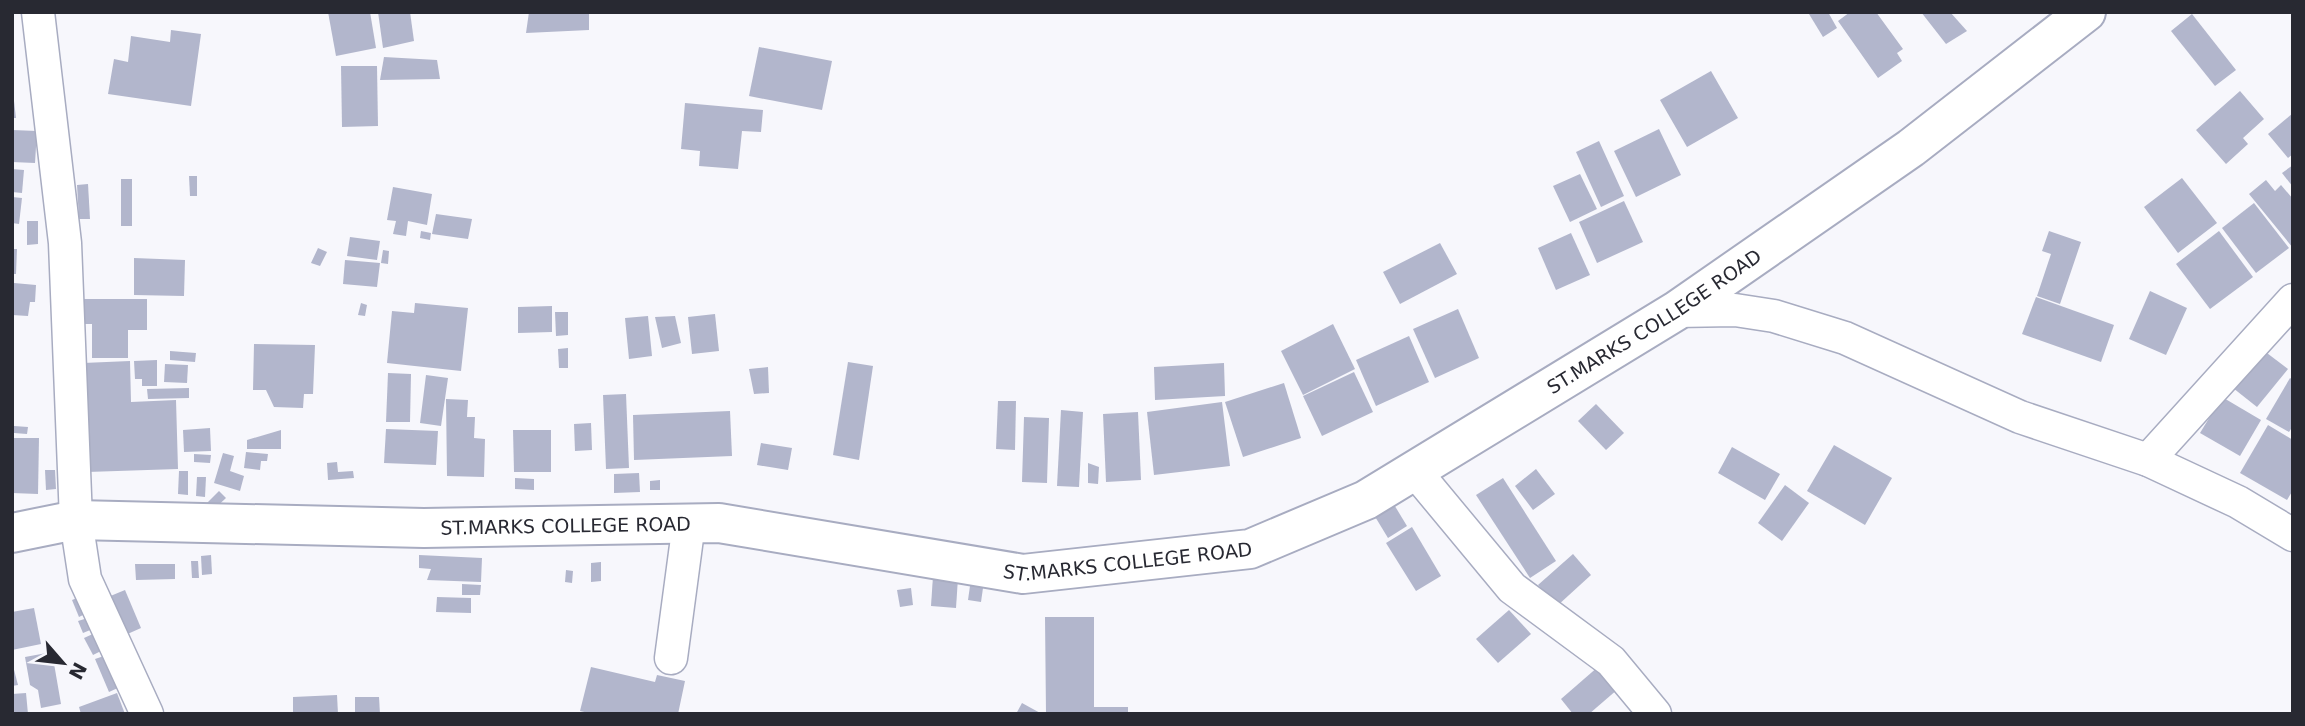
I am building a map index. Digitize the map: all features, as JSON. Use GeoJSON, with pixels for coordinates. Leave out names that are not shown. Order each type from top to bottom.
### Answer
{"type":"FeatureCollection","features":[{"type":"Feature","properties":{"kind":"main road","name":"ST.MARKS COLLEGE ROAD"},"geometry":{"type":"LineString","coordinates":[[12,533],[76,520],[424,528],[719,523],[1023,574],[1250,549],[1366,500],[1676,311],[1911,148],[2086,12]]}},
{"type":"Feature","properties":{"kind":"street"},"geometry":{"type":"LineString","coordinates":[[38,12],[65,243],[76,520],[85,579],[147,714]]}},
{"type":"Feature","properties":{"kind":"street"},"geometry":{"type":"LineString","coordinates":[[2148,460],[2293,300]]}},
{"type":"Feature","properties":{"kind":"street"},"geometry":{"type":"LineString","coordinates":[[1676,311],[1735,310],[1774,316],[1844,338],[2020,417],[2148,460],[2238,502],[2293,535]]}},
{"type":"Feature","properties":{"kind":"street"},"geometry":{"type":"LineString","coordinates":[[1414,470],[1511,588],[1611,661],[1655,714]]}},
{"type":"Feature","properties":{"kind":"street"},"geometry":{"type":"LineString","coordinates":[[671,658],[689,523]]}},
{"type":"Feature","properties":{"kind":"building"},"geometry":{"type":"Polygon","coordinates":[[[328,12],[370,12],[376,48],[336,56],[328,12]]]}},
{"type":"Feature","properties":{"kind":"building"},"geometry":{"type":"Polygon","coordinates":[[[378,12],[410,12],[414,41],[383,48],[378,12]]]}},
{"type":"Feature","properties":{"kind":"building"},"geometry":{"type":"Polygon","coordinates":[[[529,12],[589,12],[589,30],[526,33],[529,12]]]}},
{"type":"Feature","properties":{"kind":"building"},"geometry":{"type":"Polygon","coordinates":[[[1828,12],[1837,28],[1823,37],[1809,14],[1828,12]]]}},
{"type":"Feature","properties":{"kind":"building"},"geometry":{"type":"Polygon","coordinates":[[[1850,12],[1876,12],[1903,49],[1897,53],[1902,61],[1878,78],[1838,21],[1850,12]]]}},
{"type":"Feature","properties":{"kind":"building"},"geometry":{"type":"Polygon","coordinates":[[[1921,12],[1950,12],[1967,31],[1946,44],[1921,12]]]}},
{"type":"Feature","properties":{"kind":"building"},"geometry":{"type":"Polygon","coordinates":[[[2192,14],[2236,70],[2215,86],[2171,31],[2192,14]]]}},
{"type":"Feature","properties":{"kind":"building"},"geometry":{"type":"Polygon","coordinates":[[[171,30],[201,34],[191,106],[108,94],[114,59],[128,62],[131,36],[170,42],[171,30]]]}},
{"type":"Feature","properties":{"kind":"building"},"geometry":{"type":"Polygon","coordinates":[[[759,47],[832,61],[822,110],[749,96],[759,47]]]}},
{"type":"Feature","properties":{"kind":"building"},"geometry":{"type":"Polygon","coordinates":[[[384,57],[437,60],[440,79],[380,80],[384,57]]]}},
{"type":"Feature","properties":{"kind":"building"},"geometry":{"type":"Polygon","coordinates":[[[341,66],[377,66],[378,126],[342,127],[341,66]]]}},
{"type":"Feature","properties":{"kind":"building"},"geometry":{"type":"Polygon","coordinates":[[[1711,71],[1738,118],[1687,147],[1660,100],[1711,71]]]}},
{"type":"Feature","properties":{"kind":"building"},"geometry":{"type":"Polygon","coordinates":[[[2240,91],[2264,119],[2243,138],[2248,144],[2226,164],[2196,130],[2240,91]]]}},
{"type":"Feature","properties":{"kind":"building"},"geometry":{"type":"Polygon","coordinates":[[[14,101],[16,118],[12,118],[14,101]]]}},
{"type":"Feature","properties":{"kind":"building"},"geometry":{"type":"Polygon","coordinates":[[[685,103],[763,110],[761,132],[742,131],[738,169],[699,166],[700,151],[681,149],[685,103]]]}},
{"type":"Feature","properties":{"kind":"building"},"geometry":{"type":"Polygon","coordinates":[[[2293,113],[2293,154],[2288,158],[2268,134],[2293,113]]]}},
{"type":"Feature","properties":{"kind":"building"},"geometry":{"type":"Polygon","coordinates":[[[1659,129],[1681,175],[1636,197],[1614,151],[1659,129]]]}},
{"type":"Feature","properties":{"kind":"building"},"geometry":{"type":"Polygon","coordinates":[[[12,130],[37,131],[35,163],[12,162],[12,130]]]}},
{"type":"Feature","properties":{"kind":"building"},"geometry":{"type":"Polygon","coordinates":[[[1599,141],[1624,196],[1601,207],[1576,152],[1599,141]]]}},
{"type":"Feature","properties":{"kind":"building"},"geometry":{"type":"Polygon","coordinates":[[[2293,165],[2293,187],[2282,173],[2293,165]]]}},
{"type":"Feature","properties":{"kind":"building"},"geometry":{"type":"Polygon","coordinates":[[[12,169],[24,170],[22,193],[12,192],[12,169]]]}},
{"type":"Feature","properties":{"kind":"building"},"geometry":{"type":"Polygon","coordinates":[[[1580,174],[1597,209],[1570,222],[1553,186],[1580,174]]]}},
{"type":"Feature","properties":{"kind":"building"},"geometry":{"type":"Polygon","coordinates":[[[189,176],[197,176],[197,196],[190,196],[189,176]]]}},
{"type":"Feature","properties":{"kind":"building"},"geometry":{"type":"Polygon","coordinates":[[[2182,178],[2217,223],[2178,253],[2144,207],[2182,178]]]}},
{"type":"Feature","properties":{"kind":"building"},"geometry":{"type":"Polygon","coordinates":[[[121,179],[132,179],[132,226],[121,226],[121,179]]]}},
{"type":"Feature","properties":{"kind":"building"},"geometry":{"type":"Polygon","coordinates":[[[2266,180],[2275,191],[2281,185],[2293,199],[2293,248],[2249,194],[2266,180]]]}},
{"type":"Feature","properties":{"kind":"building"},"geometry":{"type":"Polygon","coordinates":[[[88,184],[90,219],[79,219],[77,185],[88,184]]]}},
{"type":"Feature","properties":{"kind":"building"},"geometry":{"type":"Polygon","coordinates":[[[393,187],[432,194],[427,225],[408,221],[406,236],[393,234],[396,221],[387,220],[393,187]]]}},
{"type":"Feature","properties":{"kind":"building"},"geometry":{"type":"Polygon","coordinates":[[[12,197],[22,198],[19,224],[12,223],[12,197]]]}},
{"type":"Feature","properties":{"kind":"building"},"geometry":{"type":"Polygon","coordinates":[[[1624,201],[1643,242],[1597,263],[1579,222],[1624,201]]]}},
{"type":"Feature","properties":{"kind":"building"},"geometry":{"type":"Polygon","coordinates":[[[2254,203],[2289,248],[2256,273],[2222,228],[2254,203]]]}},
{"type":"Feature","properties":{"kind":"building"},"geometry":{"type":"Polygon","coordinates":[[[436,214],[472,219],[468,239],[432,234],[436,214]]]}},
{"type":"Feature","properties":{"kind":"building"},"geometry":{"type":"Polygon","coordinates":[[[27,221],[38,221],[38,244],[27,245],[27,221]]]}},
{"type":"Feature","properties":{"kind":"building"},"geometry":{"type":"Polygon","coordinates":[[[421,231],[431,233],[430,240],[420,238],[421,231]]]}},
{"type":"Feature","properties":{"kind":"building"},"geometry":{"type":"Polygon","coordinates":[[[2049,231],[2081,242],[2060,304],[2037,296],[2051,254],[2042,251],[2049,231]]]}},
{"type":"Feature","properties":{"kind":"building"},"geometry":{"type":"Polygon","coordinates":[[[2219,231],[2253,277],[2210,309],[2176,264],[2219,231]]]}},
{"type":"Feature","properties":{"kind":"building"},"geometry":{"type":"Polygon","coordinates":[[[1571,233],[1590,275],[1556,290],[1538,248],[1571,233]]]}},
{"type":"Feature","properties":{"kind":"building"},"geometry":{"type":"Polygon","coordinates":[[[350,237],[380,241],[377,260],[347,256],[350,237]]]}},
{"type":"Feature","properties":{"kind":"building"},"geometry":{"type":"Polygon","coordinates":[[[1440,243],[1457,274],[1400,304],[1383,272],[1440,243]]]}},
{"type":"Feature","properties":{"kind":"building"},"geometry":{"type":"Polygon","coordinates":[[[318,248],[327,252],[320,266],[311,263],[318,248]]]}},
{"type":"Feature","properties":{"kind":"building"},"geometry":{"type":"Polygon","coordinates":[[[12,249],[17,249],[16,274],[12,274],[12,249]]]}},
{"type":"Feature","properties":{"kind":"building"},"geometry":{"type":"Polygon","coordinates":[[[383,250],[389,251],[388,264],[381,263],[383,250]]]}},
{"type":"Feature","properties":{"kind":"building"},"geometry":{"type":"Polygon","coordinates":[[[134,258],[185,260],[184,296],[134,295],[134,258]]]}},
{"type":"Feature","properties":{"kind":"building"},"geometry":{"type":"Polygon","coordinates":[[[345,260],[380,263],[377,287],[343,284],[345,260]]]}},
{"type":"Feature","properties":{"kind":"building"},"geometry":{"type":"Polygon","coordinates":[[[14,283],[36,285],[35,302],[30,302],[28,316],[12,315],[14,283]]]}},
{"type":"Feature","properties":{"kind":"building"},"geometry":{"type":"Polygon","coordinates":[[[2150,291],[2187,308],[2166,355],[2129,339],[2150,291]]]}},
{"type":"Feature","properties":{"kind":"building"},"geometry":{"type":"Polygon","coordinates":[[[2036,297],[2114,325],[2101,362],[2022,334],[2036,297]]]}},
{"type":"Feature","properties":{"kind":"building"},"geometry":{"type":"Polygon","coordinates":[[[81,299],[147,299],[147,330],[128,330],[128,358],[92,358],[92,324],[81,324],[81,299]]]}},
{"type":"Feature","properties":{"kind":"building"},"geometry":{"type":"Polygon","coordinates":[[[361,303],[367,305],[365,316],[358,315],[361,303]]]}},
{"type":"Feature","properties":{"kind":"building"},"geometry":{"type":"Polygon","coordinates":[[[415,303],[468,308],[461,371],[387,363],[392,311],[414,313],[415,303]]]}},
{"type":"Feature","properties":{"kind":"building"},"geometry":{"type":"Polygon","coordinates":[[[552,306],[552,332],[518,333],[518,307],[552,306]]]}},
{"type":"Feature","properties":{"kind":"building"},"geometry":{"type":"Polygon","coordinates":[[[1458,309],[1479,358],[1435,378],[1413,329],[1458,309]]]}},
{"type":"Feature","properties":{"kind":"building"},"geometry":{"type":"Polygon","coordinates":[[[555,312],[568,312],[568,335],[556,336],[555,312]]]}},
{"type":"Feature","properties":{"kind":"building"},"geometry":{"type":"Polygon","coordinates":[[[715,314],[719,351],[692,354],[688,317],[715,314]]]}},
{"type":"Feature","properties":{"kind":"building"},"geometry":{"type":"Polygon","coordinates":[[[648,316],[652,356],[629,359],[625,318],[648,316]]]}},
{"type":"Feature","properties":{"kind":"building"},"geometry":{"type":"Polygon","coordinates":[[[675,316],[681,343],[662,348],[655,317],[675,316]]]}},
{"type":"Feature","properties":{"kind":"building"},"geometry":{"type":"Polygon","coordinates":[[[1333,324],[1355,369],[1303,395],[1281,351],[1333,324]]]}},
{"type":"Feature","properties":{"kind":"building"},"geometry":{"type":"Polygon","coordinates":[[[1409,336],[1429,382],[1376,406],[1356,360],[1409,336]]]}},
{"type":"Feature","properties":{"kind":"building"},"geometry":{"type":"Polygon","coordinates":[[[254,344],[315,345],[313,394],[304,394],[303,408],[274,407],[266,390],[253,390],[254,344]]]}},
{"type":"Feature","properties":{"kind":"building"},"geometry":{"type":"Polygon","coordinates":[[[568,348],[568,368],[559,368],[558,349],[568,348]]]}},
{"type":"Feature","properties":{"kind":"building"},"geometry":{"type":"Polygon","coordinates":[[[2263,350],[2288,369],[2257,407],[2233,388],[2263,350]]]}},
{"type":"Feature","properties":{"kind":"building"},"geometry":{"type":"Polygon","coordinates":[[[170,351],[196,353],[195,362],[170,360],[170,351]]]}},
{"type":"Feature","properties":{"kind":"building"},"geometry":{"type":"Polygon","coordinates":[[[157,360],[157,386],[142,386],[142,379],[135,379],[134,361],[157,360]]]}},
{"type":"Feature","properties":{"kind":"building"},"geometry":{"type":"Polygon","coordinates":[[[130,361],[131,402],[176,400],[178,469],[87,472],[83,363],[130,361]]]}},
{"type":"Feature","properties":{"kind":"building"},"geometry":{"type":"Polygon","coordinates":[[[848,362],[873,366],[859,460],[833,455],[848,362]]]}},
{"type":"Feature","properties":{"kind":"building"},"geometry":{"type":"Polygon","coordinates":[[[1224,363],[1225,396],[1155,400],[1154,367],[1224,363]]]}},
{"type":"Feature","properties":{"kind":"building"},"geometry":{"type":"Polygon","coordinates":[[[165,364],[188,365],[187,383],[164,382],[165,364]]]}},
{"type":"Feature","properties":{"kind":"building"},"geometry":{"type":"Polygon","coordinates":[[[768,367],[769,393],[754,394],[749,369],[768,367]]]}},
{"type":"Feature","properties":{"kind":"building"},"geometry":{"type":"Polygon","coordinates":[[[1354,372],[1373,412],[1322,436],[1303,396],[1354,372]]]}},
{"type":"Feature","properties":{"kind":"building"},"geometry":{"type":"Polygon","coordinates":[[[388,373],[411,374],[410,422],[386,422],[388,373]]]}},
{"type":"Feature","properties":{"kind":"building"},"geometry":{"type":"Polygon","coordinates":[[[426,375],[448,378],[441,426],[420,423],[426,375]]]}},
{"type":"Feature","properties":{"kind":"building"},"geometry":{"type":"Polygon","coordinates":[[[2290,378],[2293,380],[2293,426],[2289,432],[2266,419],[2290,378]]]}},
{"type":"Feature","properties":{"kind":"building"},"geometry":{"type":"Polygon","coordinates":[[[1284,383],[1301,438],[1243,457],[1225,402],[1284,383]]]}},
{"type":"Feature","properties":{"kind":"building"},"geometry":{"type":"Polygon","coordinates":[[[189,388],[189,398],[148,399],[147,389],[189,388]]]}},
{"type":"Feature","properties":{"kind":"building"},"geometry":{"type":"Polygon","coordinates":[[[626,394],[629,468],[606,469],[603,395],[626,394]]]}},
{"type":"Feature","properties":{"kind":"building"},"geometry":{"type":"Polygon","coordinates":[[[2222,397],[2261,420],[2240,456],[2200,433],[2222,397]]]}},
{"type":"Feature","properties":{"kind":"building"},"geometry":{"type":"Polygon","coordinates":[[[446,399],[468,400],[467,417],[475,417],[474,438],[485,439],[484,477],[447,476],[446,399]]]}},
{"type":"Feature","properties":{"kind":"building"},"geometry":{"type":"Polygon","coordinates":[[[998,401],[1016,401],[1015,450],[996,449],[998,401]]]}},
{"type":"Feature","properties":{"kind":"building"},"geometry":{"type":"Polygon","coordinates":[[[1222,402],[1230,466],[1154,475],[1147,412],[1222,402]]]}},
{"type":"Feature","properties":{"kind":"building"},"geometry":{"type":"Polygon","coordinates":[[[1596,404],[1624,433],[1606,450],[1578,421],[1596,404]]]}},
{"type":"Feature","properties":{"kind":"building"},"geometry":{"type":"Polygon","coordinates":[[[1061,410],[1083,412],[1079,487],[1057,486],[1061,410]]]}},
{"type":"Feature","properties":{"kind":"building"},"geometry":{"type":"Polygon","coordinates":[[[730,411],[732,456],[634,460],[633,415],[730,411]]]}},
{"type":"Feature","properties":{"kind":"building"},"geometry":{"type":"Polygon","coordinates":[[[1138,412],[1141,480],[1106,482],[1103,414],[1138,412]]]}},
{"type":"Feature","properties":{"kind":"building"},"geometry":{"type":"Polygon","coordinates":[[[1024,417],[1049,418],[1047,483],[1022,482],[1024,417]]]}},
{"type":"Feature","properties":{"kind":"building"},"geometry":{"type":"Polygon","coordinates":[[[591,423],[592,450],[575,451],[574,424],[591,423]]]}},
{"type":"Feature","properties":{"kind":"building"},"geometry":{"type":"Polygon","coordinates":[[[2268,425],[2293,440],[2293,490],[2287,500],[2240,473],[2268,425]]]}},
{"type":"Feature","properties":{"kind":"building"},"geometry":{"type":"Polygon","coordinates":[[[14,426],[28,427],[27,434],[14,433],[14,426]]]}},
{"type":"Feature","properties":{"kind":"building"},"geometry":{"type":"Polygon","coordinates":[[[210,428],[211,451],[184,452],[183,430],[210,428]]]}},
{"type":"Feature","properties":{"kind":"building"},"geometry":{"type":"Polygon","coordinates":[[[386,429],[438,431],[436,465],[384,463],[386,429]]]}},
{"type":"Feature","properties":{"kind":"building"},"geometry":{"type":"Polygon","coordinates":[[[281,430],[281,449],[247,449],[247,440],[281,430]]]}},
{"type":"Feature","properties":{"kind":"building"},"geometry":{"type":"Polygon","coordinates":[[[513,430],[551,430],[551,472],[514,472],[513,430]]]}},
{"type":"Feature","properties":{"kind":"building"},"geometry":{"type":"Polygon","coordinates":[[[12,438],[39,438],[38,494],[12,493],[12,438]]]}},
{"type":"Feature","properties":{"kind":"building"},"geometry":{"type":"Polygon","coordinates":[[[761,443],[792,448],[788,470],[757,465],[761,443]]]}},
{"type":"Feature","properties":{"kind":"building"},"geometry":{"type":"Polygon","coordinates":[[[1834,445],[1892,478],[1865,525],[1807,491],[1834,445]]]}},
{"type":"Feature","properties":{"kind":"building"},"geometry":{"type":"Polygon","coordinates":[[[1732,447],[1780,474],[1765,500],[1718,473],[1732,447]]]}},
{"type":"Feature","properties":{"kind":"building"},"geometry":{"type":"Polygon","coordinates":[[[246,452],[268,454],[267,461],[261,461],[260,470],[244,468],[246,452]]]}},
{"type":"Feature","properties":{"kind":"building"},"geometry":{"type":"Polygon","coordinates":[[[223,453],[234,456],[230,471],[244,476],[240,491],[214,483],[223,453]]]}},
{"type":"Feature","properties":{"kind":"building"},"geometry":{"type":"Polygon","coordinates":[[[194,454],[211,455],[210,463],[194,462],[194,454]]]}},
{"type":"Feature","properties":{"kind":"building"},"geometry":{"type":"Polygon","coordinates":[[[337,462],[338,472],[353,471],[354,478],[328,480],[327,463],[337,462]]]}},
{"type":"Feature","properties":{"kind":"building"},"geometry":{"type":"Polygon","coordinates":[[[1088,463],[1099,467],[1098,484],[1088,483],[1088,463]]]}},
{"type":"Feature","properties":{"kind":"building"},"geometry":{"type":"Polygon","coordinates":[[[1536,469],[1555,494],[1533,510],[1515,486],[1536,469]]]}},
{"type":"Feature","properties":{"kind":"building"},"geometry":{"type":"Polygon","coordinates":[[[45,470],[55,470],[56,489],[46,490],[45,470]]]}},
{"type":"Feature","properties":{"kind":"building"},"geometry":{"type":"Polygon","coordinates":[[[179,471],[188,471],[188,495],[178,494],[179,471]]]}},
{"type":"Feature","properties":{"kind":"building"},"geometry":{"type":"Polygon","coordinates":[[[639,473],[640,492],[614,493],[614,474],[639,473]]]}},
{"type":"Feature","properties":{"kind":"building"},"geometry":{"type":"Polygon","coordinates":[[[197,477],[206,477],[205,497],[196,496],[197,477]]]}},
{"type":"Feature","properties":{"kind":"building"},"geometry":{"type":"Polygon","coordinates":[[[515,478],[534,479],[534,490],[515,489],[515,478]]]}},
{"type":"Feature","properties":{"kind":"building"},"geometry":{"type":"Polygon","coordinates":[[[1503,478],[1556,561],[1530,578],[1476,495],[1503,478]]]}},
{"type":"Feature","properties":{"kind":"building"},"geometry":{"type":"Polygon","coordinates":[[[660,480],[660,490],[650,490],[650,481],[660,480]]]}},
{"type":"Feature","properties":{"kind":"building"},"geometry":{"type":"Polygon","coordinates":[[[1785,485],[1809,503],[1782,541],[1758,523],[1785,485]]]}},
{"type":"Feature","properties":{"kind":"building"},"geometry":{"type":"Polygon","coordinates":[[[219,491],[226,498],[212,511],[206,504],[219,491]]]}},
{"type":"Feature","properties":{"kind":"building"},"geometry":{"type":"Polygon","coordinates":[[[1390,498],[1407,526],[1388,538],[1371,510],[1390,498]]]}},
{"type":"Feature","properties":{"kind":"building"},"geometry":{"type":"Polygon","coordinates":[[[1412,527],[1441,576],[1416,591],[1386,543],[1412,527]]]}},
{"type":"Feature","properties":{"kind":"building"},"geometry":{"type":"Polygon","coordinates":[[[1573,554],[1591,575],[1557,606],[1538,585],[1573,554]]]}},
{"type":"Feature","properties":{"kind":"building"},"geometry":{"type":"Polygon","coordinates":[[[211,555],[212,574],[202,575],[201,556],[211,555]]]}},
{"type":"Feature","properties":{"kind":"building"},"geometry":{"type":"Polygon","coordinates":[[[419,555],[482,558],[481,582],[427,580],[431,569],[419,568],[419,555]]]}},
{"type":"Feature","properties":{"kind":"building"},"geometry":{"type":"Polygon","coordinates":[[[191,561],[198,561],[199,578],[192,578],[191,561]]]}},
{"type":"Feature","properties":{"kind":"building"},"geometry":{"type":"Polygon","coordinates":[[[601,562],[601,581],[591,582],[591,563],[601,562]]]}},
{"type":"Feature","properties":{"kind":"building"},"geometry":{"type":"Polygon","coordinates":[[[135,564],[175,564],[175,579],[136,580],[135,564]]]}},
{"type":"Feature","properties":{"kind":"building"},"geometry":{"type":"Polygon","coordinates":[[[566,570],[573,571],[572,583],[565,582],[566,570]]]}},
{"type":"Feature","properties":{"kind":"building"},"geometry":{"type":"Polygon","coordinates":[[[933,576],[958,578],[956,608],[931,606],[933,576]]]}},
{"type":"Feature","properties":{"kind":"building"},"geometry":{"type":"Polygon","coordinates":[[[971,579],[984,581],[981,602],[968,600],[971,579]]]}},
{"type":"Feature","properties":{"kind":"building"},"geometry":{"type":"Polygon","coordinates":[[[462,584],[481,585],[480,595],[462,595],[462,584]]]}},
{"type":"Feature","properties":{"kind":"building"},"geometry":{"type":"Polygon","coordinates":[[[911,588],[913,605],[900,607],[897,590],[911,588]]]}},
{"type":"Feature","properties":{"kind":"building"},"geometry":{"type":"Polygon","coordinates":[[[125,590],[141,628],[123,636],[108,597],[125,590]]]}},
{"type":"Feature","properties":{"kind":"building"},"geometry":{"type":"Polygon","coordinates":[[[82,596],[89,612],[79,617],[72,600],[82,596]]]}},
{"type":"Feature","properties":{"kind":"building"},"geometry":{"type":"Polygon","coordinates":[[[437,597],[471,598],[471,613],[436,612],[437,597]]]}},
{"type":"Feature","properties":{"kind":"building"},"geometry":{"type":"Polygon","coordinates":[[[34,608],[41,644],[12,650],[12,612],[34,608]]]}},
{"type":"Feature","properties":{"kind":"building"},"geometry":{"type":"Polygon","coordinates":[[[1509,610],[1531,634],[1498,663],[1476,639],[1509,610]]]}},
{"type":"Feature","properties":{"kind":"building"},"geometry":{"type":"Polygon","coordinates":[[[91,617],[95,628],[83,633],[78,621],[91,617]]]}},
{"type":"Feature","properties":{"kind":"building"},"geometry":{"type":"Polygon","coordinates":[[[1045,617],[1094,617],[1094,707],[1128,707],[1128,714],[1046,714],[1045,617]]]}},
{"type":"Feature","properties":{"kind":"building"},"geometry":{"type":"Polygon","coordinates":[[[95,633],[103,650],[93,655],[84,638],[95,633]]]}},
{"type":"Feature","properties":{"kind":"building"},"geometry":{"type":"Polygon","coordinates":[[[52,652],[61,704],[41,708],[38,690],[30,685],[25,657],[52,652]]]}},
{"type":"Feature","properties":{"kind":"building"},"geometry":{"type":"Polygon","coordinates":[[[107,655],[120,687],[109,692],[95,659],[107,655]]]}},
{"type":"Feature","properties":{"kind":"building"},"geometry":{"type":"Polygon","coordinates":[[[12,662],[18,685],[12,686],[12,662]]]}},
{"type":"Feature","properties":{"kind":"building"},"geometry":{"type":"Polygon","coordinates":[[[1599,666],[1618,689],[1589,714],[1573,714],[1561,699],[1599,666]]]}},
{"type":"Feature","properties":{"kind":"building"},"geometry":{"type":"Polygon","coordinates":[[[591,667],[655,682],[657,675],[685,681],[678,714],[593,714],[580,711],[591,667]]]}},
{"type":"Feature","properties":{"kind":"building"},"geometry":{"type":"Polygon","coordinates":[[[26,693],[28,714],[12,714],[12,694],[26,693]]]}},
{"type":"Feature","properties":{"kind":"building"},"geometry":{"type":"Polygon","coordinates":[[[117,693],[125,714],[81,714],[79,707],[117,693]]]}},
{"type":"Feature","properties":{"kind":"building"},"geometry":{"type":"Polygon","coordinates":[[[337,695],[338,714],[293,714],[293,697],[337,695]]]}},
{"type":"Feature","properties":{"kind":"building"},"geometry":{"type":"Polygon","coordinates":[[[355,697],[379,697],[380,714],[355,714],[355,697]]]}},
{"type":"Feature","properties":{"kind":"building"},"geometry":{"type":"Polygon","coordinates":[[[1022,703],[1042,714],[1016,714],[1022,703]]]}}]}
